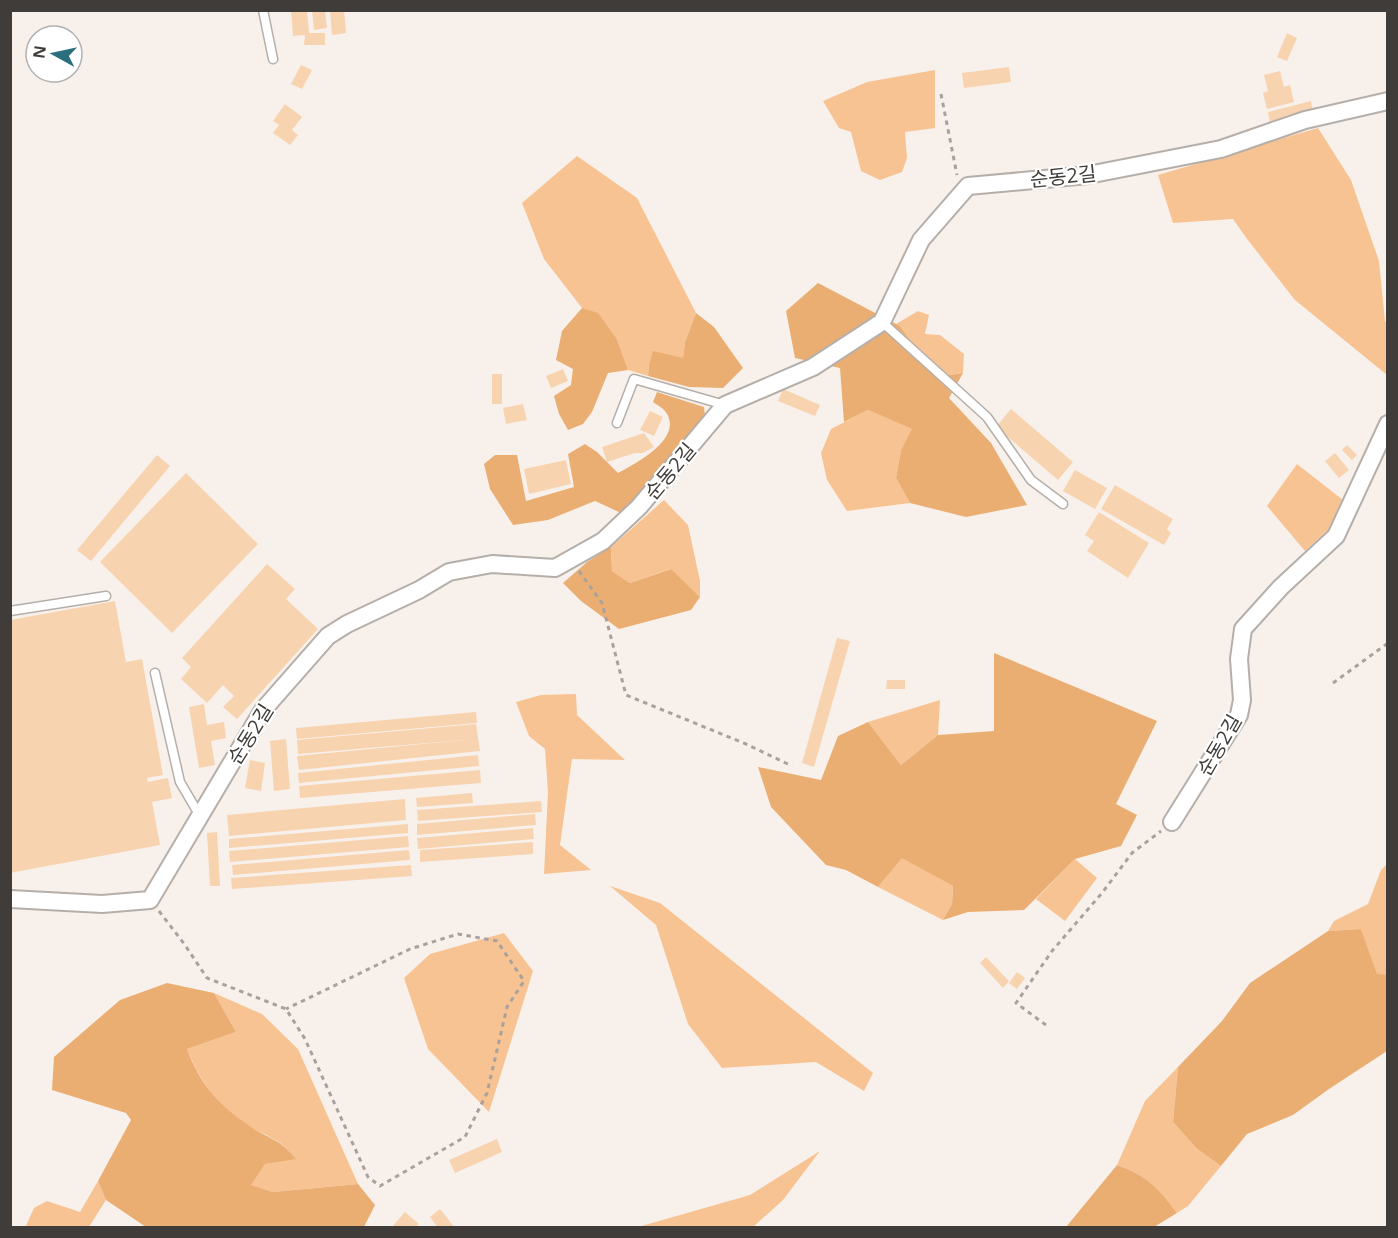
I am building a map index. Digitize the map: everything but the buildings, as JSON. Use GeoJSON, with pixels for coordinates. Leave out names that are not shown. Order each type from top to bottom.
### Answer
{"type":"FeatureCollection","features":[{"type":"Feature","properties":{"kind":"street","name":"순동2길"},"geometry":{"type":"LineString","coordinates":[[150,900],[262,710],[328,636],[346,624],[419,590],[449,572],[492,564],[555,568],[603,541],[639,507],[725,405],[813,367],[882,322],[921,240],[968,186],[1088,175],[1221,149],[1305,120],[1388,101]]}},
{"type":"Feature","properties":{"kind":"street","name":"순동2길"},"geometry":{"type":"LineString","coordinates":[[1172,822],[1239,715],[1242,700],[1239,659],[1243,629],[1281,587],[1336,536],[1388,424]]}},
{"type":"Feature","properties":{"kind":"street"},"geometry":{"type":"LineString","coordinates":[[10,899],[102,904],[150,900]]}},
{"type":"Feature","properties":{"kind":"lane"},"geometry":{"type":"LineString","coordinates":[[262,10],[273,59]]}},
{"type":"Feature","properties":{"kind":"lane"},"geometry":{"type":"LineString","coordinates":[[882,322],[987,417],[1031,480],[1063,504]]}},
{"type":"Feature","properties":{"kind":"lane"},"geometry":{"type":"LineString","coordinates":[[617,423],[634,379],[725,405]]}},
{"type":"Feature","properties":{"kind":"lane"},"geometry":{"type":"LineString","coordinates":[[10,610],[106,596]]}},
{"type":"Feature","properties":{"kind":"lane"},"geometry":{"type":"LineString","coordinates":[[155,673],[180,782],[201,817]]}},
{"type":"Feature","properties":{"kind":"path"},"geometry":{"type":"LineString","coordinates":[[942,94],[960,194]]}},
{"type":"Feature","properties":{"kind":"path"},"geometry":{"type":"LineString","coordinates":[[571,559],[603,603],[626,695],[746,744],[792,766]]}},
{"type":"Feature","properties":{"kind":"path"},"geometry":{"type":"LineString","coordinates":[[1333,683],[1388,643]]}},
{"type":"Feature","properties":{"kind":"path"},"geometry":{"type":"LineString","coordinates":[[1046,1026],[1016,1003],[1052,951],[1102,893],[1132,853],[1172,822]]}},
{"type":"Feature","properties":{"kind":"path"},"geometry":{"type":"LineString","coordinates":[[150,900],[207,978],[286,1010],[305,1039],[368,1177],[380,1186],[465,1137],[487,1093],[507,1007],[524,981],[497,941],[458,934],[410,949],[286,1010]]}},
{"type":"Feature","properties":{"kind":"shaded area"},"geometry":{"type":"Polygon","coordinates":[[[935,70],[935,128],[905,132],[907,158],[902,172],[880,180],[861,171],[851,132],[839,128],[823,101],[867,82],[935,70]]]}},
{"type":"Feature","properties":{"kind":"shaded area"},"geometry":{"type":"Polygon","coordinates":[[[1318,128],[1351,180],[1379,261],[1387,324],[1387,375],[1295,300],[1233,219],[1173,223],[1158,175],[1318,128]]]}},
{"type":"Feature","properties":{"kind":"shaded area"},"geometry":{"type":"Polygon","coordinates":[[[577,156],[637,198],[696,313],[685,342],[683,359],[649,365],[648,376],[628,370],[617,339],[598,314],[582,308],[544,259],[522,203],[577,156]]]}},
{"type":"Feature","properties":{"kind":"shaded area"},"geometry":{"type":"Polygon","coordinates":[[[818,283],[900,326],[935,377],[963,373],[949,398],[991,443],[1027,505],[966,517],[910,503],[896,478],[901,450],[912,429],[868,410],[844,422],[840,368],[795,358],[786,311],[818,283]]]}},
{"type":"Feature","properties":{"kind":"shaded area"},"geometry":{"type":"Polygon","coordinates":[[[582,308],[598,313],[617,339],[628,370],[608,373],[592,412],[583,424],[568,430],[559,414],[554,396],[571,385],[573,369],[556,360],[562,331],[582,308]]]}},
{"type":"Feature","properties":{"kind":"shaded area"},"geometry":{"type":"Polygon","coordinates":[[[918,311],[929,315],[925,334],[940,335],[964,354],[963,373],[935,377],[900,326],[896,324],[918,311]]]}},
{"type":"Feature","properties":{"kind":"shaded area"},"geometry":{"type":"Polygon","coordinates":[[[696,313],[714,327],[743,368],[723,388],[689,387],[648,376],[653,351],[683,358],[685,342],[696,313]]]}},
{"type":"Feature","properties":{"kind":"shaded area"},"geometry":{"type":"Polygon","coordinates":[[[657,392],[704,407],[705,416],[645,491],[621,513],[595,501],[548,520],[513,525],[490,489],[484,464],[495,455],[517,455],[526,501],[574,487],[568,454],[585,444],[597,452],[618,473],[654,450],[668,433],[670,424],[667,414],[653,402],[657,392]]]}},
{"type":"Feature","properties":{"kind":"shaded area"},"geometry":{"type":"Polygon","coordinates":[[[868,410],[913,429],[901,450],[896,478],[910,503],[847,511],[827,480],[821,453],[831,429],[868,410]]]}},
{"type":"Feature","properties":{"kind":"shaded area"},"geometry":{"type":"Polygon","coordinates":[[[1297,464],[1343,500],[1333,525],[1305,551],[1267,506],[1297,464]]]}},
{"type":"Feature","properties":{"kind":"shaded area"},"geometry":{"type":"Polygon","coordinates":[[[664,500],[688,525],[700,581],[700,597],[670,569],[630,583],[612,571],[611,547],[664,500]]]}},
{"type":"Feature","properties":{"kind":"shaded area"},"geometry":{"type":"Polygon","coordinates":[[[611,547],[612,571],[630,583],[671,569],[700,597],[691,610],[619,629],[581,601],[563,583],[587,562],[611,547]]]}},
{"type":"Feature","properties":{"kind":"shaded area"},"geometry":{"type":"Polygon","coordinates":[[[994,653],[1157,721],[1116,804],[1137,815],[1121,846],[1075,859],[1024,910],[968,912],[943,920],[952,904],[953,886],[902,858],[878,887],[846,870],[826,865],[771,807],[758,767],[821,780],[838,736],[868,722],[901,765],[938,735],[994,731],[994,653]]]}},
{"type":"Feature","properties":{"kind":"shaded area"},"geometry":{"type":"Polygon","coordinates":[[[576,694],[577,715],[625,760],[572,759],[560,845],[591,870],[544,874],[548,792],[545,749],[529,736],[516,702],[541,695],[576,694]]]}},
{"type":"Feature","properties":{"kind":"shaded area"},"geometry":{"type":"Polygon","coordinates":[[[940,700],[938,735],[901,765],[868,722],[940,700]]]}},
{"type":"Feature","properties":{"kind":"shaded area"},"geometry":{"type":"Polygon","coordinates":[[[902,857],[953,886],[952,904],[943,920],[878,887],[902,857]]]}},
{"type":"Feature","properties":{"kind":"shaded area"},"geometry":{"type":"Polygon","coordinates":[[[1075,859],[1097,878],[1065,921],[1036,899],[1075,859]]]}},
{"type":"Feature","properties":{"kind":"shaded area"},"geometry":{"type":"Polygon","coordinates":[[[1387,864],[1387,975],[1377,975],[1361,929],[1328,931],[1334,921],[1368,904],[1381,870],[1387,864]]]}},
{"type":"Feature","properties":{"kind":"shaded area"},"geometry":{"type":"Polygon","coordinates":[[[610,886],[660,903],[873,1073],[864,1091],[816,1062],[722,1068],[688,1024],[656,925],[610,886]]]}},
{"type":"Feature","properties":{"kind":"shaded area"},"geometry":{"type":"Polygon","coordinates":[[[1361,929],[1377,974],[1387,975],[1387,1051],[1293,1115],[1247,1134],[1221,1166],[1197,1149],[1173,1122],[1178,1067],[1222,1021],[1250,983],[1328,931],[1361,929]]]}},
{"type":"Feature","properties":{"kind":"shaded area"},"geometry":{"type":"Polygon","coordinates":[[[504,933],[533,971],[489,1112],[428,1049],[404,978],[430,954],[504,933]]]}},
{"type":"Feature","properties":{"kind":"shaded area"},"geometry":{"type":"Polygon","coordinates":[[[167,983],[214,993],[236,1032],[187,1049],[192,1061],[211,1092],[227,1109],[254,1129],[279,1143],[296,1159],[265,1164],[251,1185],[273,1192],[358,1184],[375,1205],[364,1227],[146,1227],[106,1200],[98,1181],[131,1120],[126,1113],[52,1090],[54,1057],[120,1000],[167,983]]]}},
{"type":"Feature","properties":{"kind":"shaded area"},"geometry":{"type":"Polygon","coordinates":[[[214,993],[262,1014],[298,1049],[358,1184],[273,1192],[250,1185],[265,1164],[295,1158],[281,1143],[229,1112],[212,1094],[192,1061],[187,1049],[236,1032],[214,993]]]}},
{"type":"Feature","properties":{"kind":"shaded area"},"geometry":{"type":"Polygon","coordinates":[[[1178,1067],[1173,1122],[1197,1149],[1221,1166],[1188,1206],[1177,1213],[1151,1183],[1136,1173],[1117,1165],[1145,1101],[1178,1067]]]}},
{"type":"Feature","properties":{"kind":"shaded area"},"geometry":{"type":"Polygon","coordinates":[[[820,1151],[783,1200],[753,1227],[638,1227],[750,1195],[820,1151]]]}},
{"type":"Feature","properties":{"kind":"shaded area"},"geometry":{"type":"Polygon","coordinates":[[[1117,1165],[1136,1173],[1151,1183],[1177,1213],[1154,1227],[1066,1227],[1117,1165]]]}},
{"type":"Feature","properties":{"kind":"shaded area"},"geometry":{"type":"Polygon","coordinates":[[[98,1181],[106,1200],[89,1227],[25,1228],[34,1208],[47,1201],[80,1212],[98,1181]]]}}]}
